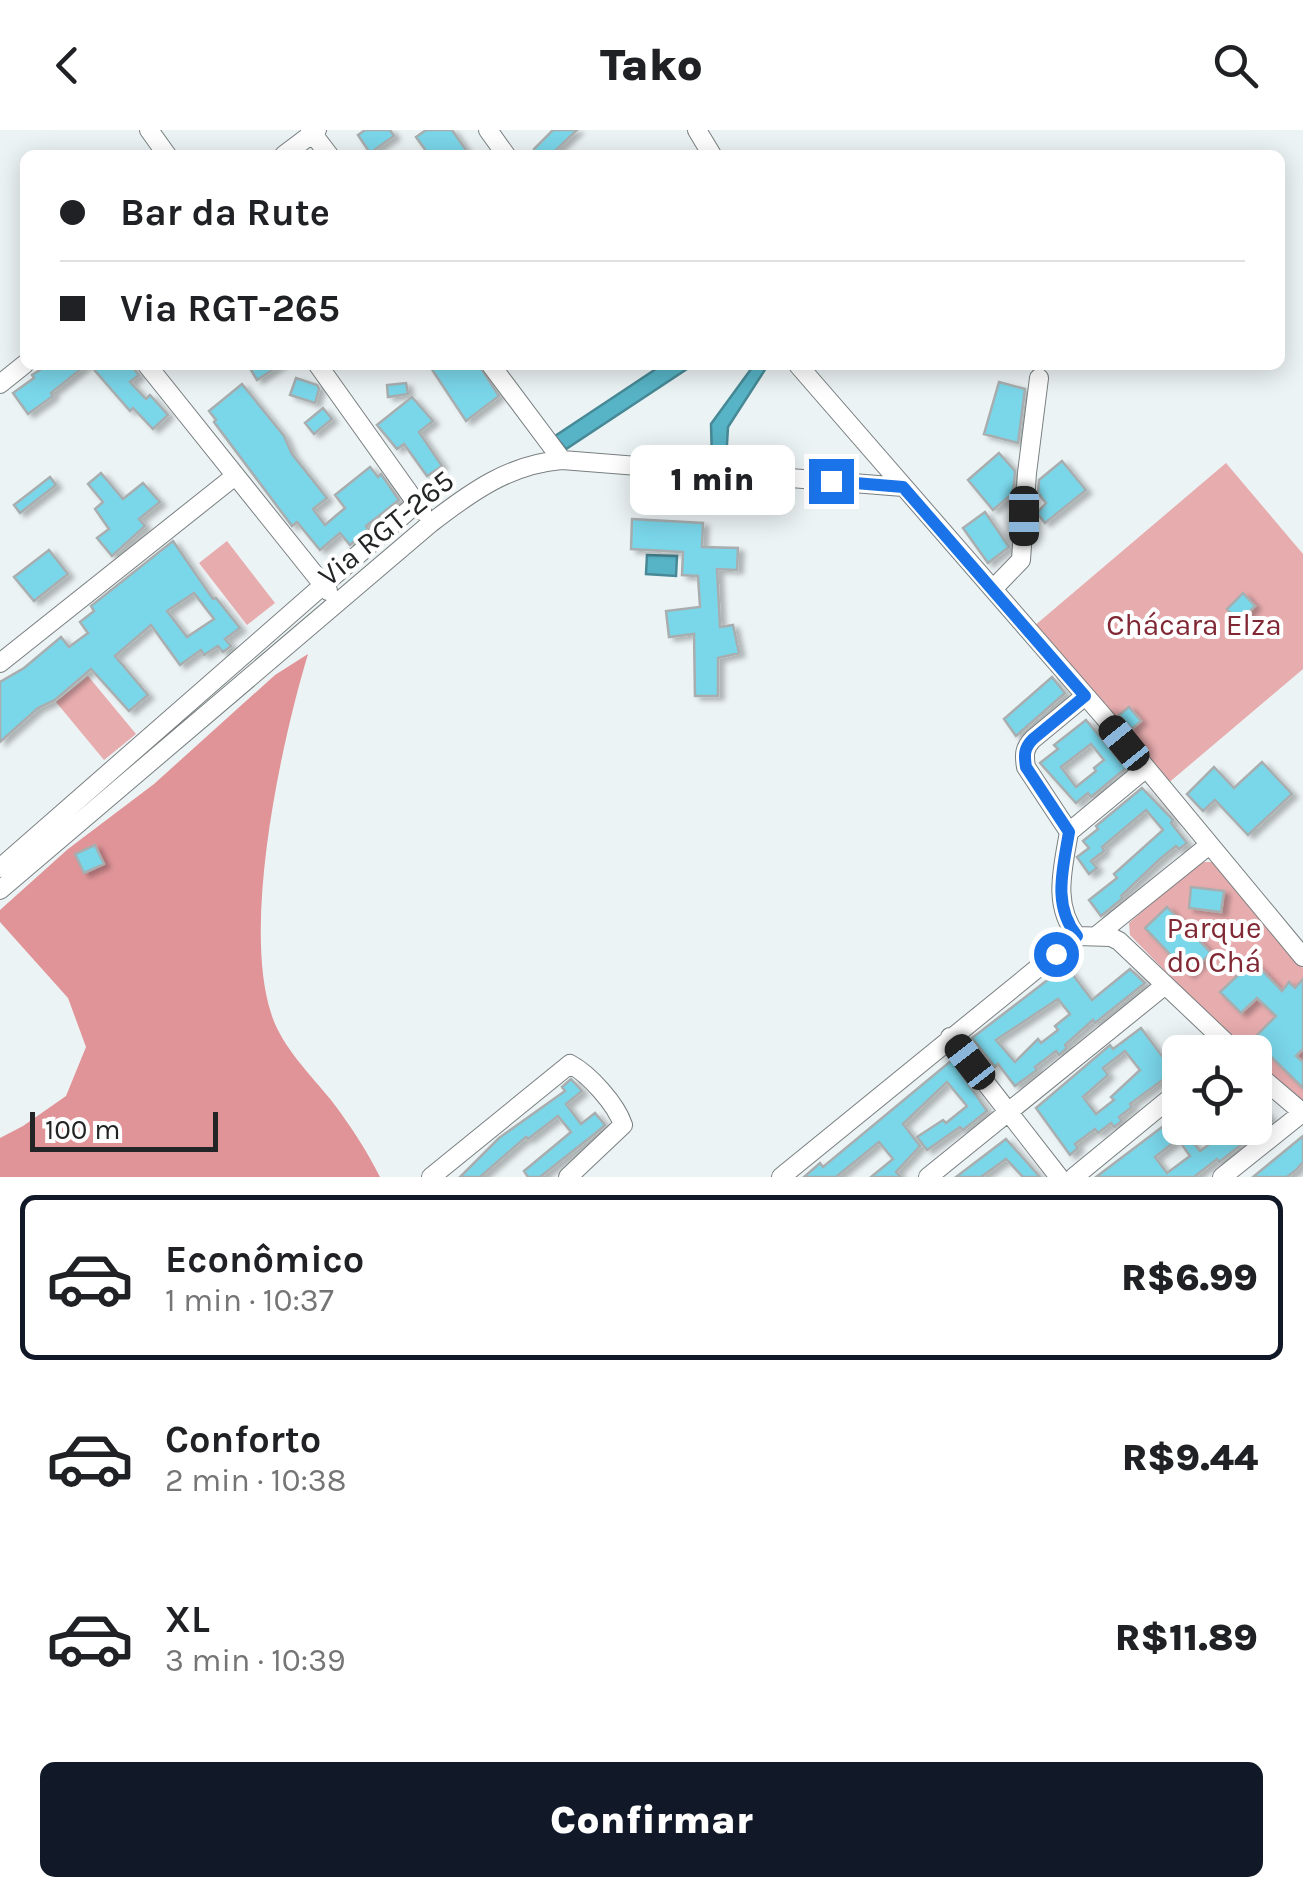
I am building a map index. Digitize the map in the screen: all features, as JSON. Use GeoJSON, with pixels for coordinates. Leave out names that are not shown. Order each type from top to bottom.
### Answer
{"type":"FeatureCollection","features":[{"type":"Feature","properties":{"kind":"street"},"geometry":{"type":"LineString","coordinates":[[149,130],[164,150]]}},
{"type":"Feature","properties":{"kind":"street"},"geometry":{"type":"LineString","coordinates":[[290,150],[313,131]]}},
{"type":"Feature","properties":{"kind":"street"},"geometry":{"type":"LineString","coordinates":[[0,384],[20,368]]}},
{"type":"Feature","properties":{"kind":"street"},"geometry":{"type":"LineString","coordinates":[[150,370],[338,604]]}},
{"type":"Feature","properties":{"kind":"street"},"geometry":{"type":"LineString","coordinates":[[322,370],[431,523]]}},
{"type":"Feature","properties":{"kind":"street"},"geometry":{"type":"LineString","coordinates":[[495,370],[562,460]]}},
{"type":"Feature","properties":{"kind":"street"},"geometry":{"type":"LineString","coordinates":[[802,370],[1085,696],[1303,958]]}},
{"type":"Feature","properties":{"kind":"street"},"geometry":{"type":"LineString","coordinates":[[993,589],[1022,560],[1027,472],[1039,378]]}},
{"type":"Feature","properties":{"kind":"street","name":"Via RGT-265"},"geometry":{"type":"LineString","coordinates":[[0,890],[431,523],[486,483],[509,472],[562,460],[903,487]]}},
{"type":"Feature","properties":{"kind":"street"},"geometry":{"type":"LineString","coordinates":[[0,663],[235,476]]}},
{"type":"Feature","properties":{"kind":"street"},"geometry":{"type":"LineString","coordinates":[[0,868],[417,503]]}},
{"type":"Feature","properties":{"kind":"street"},"geometry":{"type":"LineString","coordinates":[[1069,832],[1026,767],[1024,756],[1033,739],[1085,696]]}},
{"type":"Feature","properties":{"kind":"street"},"geometry":{"type":"LineString","coordinates":[[1145,769],[1069,832],[1061,906],[1086,936],[1118,941],[1215,1035]]}},
{"type":"Feature","properties":{"kind":"street"},"geometry":{"type":"LineString","coordinates":[[781,1177],[950,1037],[1208,846]]}},
{"type":"Feature","properties":{"kind":"street"},"geometry":{"type":"LineString","coordinates":[[928,1177],[1164,986]]}},
{"type":"Feature","properties":{"kind":"street"},"geometry":{"type":"LineString","coordinates":[[950,1037],[1059,1177]]}},
{"type":"Feature","properties":{"kind":"street"},"geometry":{"type":"LineString","coordinates":[[431,1177],[572,1064],[617,1112],[622,1128],[568,1177]]}},
{"type":"Feature","properties":{"kind":"street"},"geometry":{"type":"LineString","coordinates":[[1222,1177],[1302,1113],[1272,1087]]}},
{"type":"Feature","properties":{"kind":"street"},"geometry":{"type":"LineString","coordinates":[[1074,1177],[1162,1105]]}},
{"type":"Feature","properties":{"kind":"green space","name":"Chácara Elza"},"geometry":{"type":"Polygon","coordinates":[[[1226,463],[1303,554],[1303,669],[1166,785],[1033,627],[1226,463]]]}},
{"type":"Feature","properties":{"kind":"green space"},"geometry":{"type":"Polygon","coordinates":[[[227,541],[275,603],[247,625],[199,563],[227,541]]]}},
{"type":"Feature","properties":{"kind":"green space"},"geometry":{"type":"Polygon","coordinates":[[[88,676],[136,734],[104,760],[56,702],[88,676]]]}},
{"type":"Feature","properties":{"kind":"green space","name":"Parque do Chá"},"geometry":{"type":"Polygon","coordinates":[[[1199,862],[1214,862],[1303,968],[1303,1101],[1272,1076],[1272,1035],[1227,1035],[1130,935],[1129,923],[1199,862]]]}},
{"type":"Feature","properties":{"kind":"shaded area"},"geometry":{"type":"Polygon","coordinates":[[[308,654],[268,834],[261,932],[263,975],[271,1013],[282,1037],[345,1119],[380,1177],[0,1177],[0,1138],[66,1096],[86,1047],[68,998],[0,922],[0,910],[68,849],[154,784],[275,675],[308,654]]]}},
{"type":"Feature","properties":{"kind":"water"},"geometry":{"type":"Polygon","coordinates":[[[654,370],[685,370],[566,449],[555,436],[654,370]]]}},
{"type":"Feature","properties":{"kind":"water"},"geometry":{"type":"Polygon","coordinates":[[[750,370],[765,370],[728,427],[726,461],[712,460],[711,424],[750,370]]]}},
{"type":"Feature","properties":{"kind":"water"},"geometry":{"type":"Polygon","coordinates":[[[647,555],[677,556],[676,576],[646,574],[647,555]]]}},
{"type":"Feature","properties":{"kind":"building"},"geometry":{"type":"Polygon","coordinates":[[[365,130],[390,130],[394,136],[368,150],[358,135],[365,130]]]}},
{"type":"Feature","properties":{"kind":"building"},"geometry":{"type":"Polygon","coordinates":[[[426,130],[452,130],[466,150],[425,150],[416,137],[426,130]]]}},
{"type":"Feature","properties":{"kind":"building"},"geometry":{"type":"Polygon","coordinates":[[[553,130],[577,130],[556,150],[534,149],[553,130]]]}},
{"type":"Feature","properties":{"kind":"building"},"geometry":{"type":"Polygon","coordinates":[[[40,370],[80,370],[28,414],[13,393],[34,378],[32,375],[40,370]]]}},
{"type":"Feature","properties":{"kind":"building"},"geometry":{"type":"Polygon","coordinates":[[[94,370],[134,370],[139,375],[130,382],[146,399],[150,395],[168,415],[153,429],[133,408],[130,411],[94,370]]]}},
{"type":"Feature","properties":{"kind":"building"},"geometry":{"type":"Polygon","coordinates":[[[251,370],[272,370],[257,380],[251,370]]]}},
{"type":"Feature","properties":{"kind":"building"},"geometry":{"type":"Polygon","coordinates":[[[432,370],[482,370],[499,396],[466,421],[432,370]]]}},
{"type":"Feature","properties":{"kind":"building"},"geometry":{"type":"Polygon","coordinates":[[[296,378],[317,385],[315,403],[290,395],[296,378]]]}},
{"type":"Feature","properties":{"kind":"building"},"geometry":{"type":"Polygon","coordinates":[[[999,382],[1025,389],[1018,443],[984,434],[999,382]]]}},
{"type":"Feature","properties":{"kind":"building"},"geometry":{"type":"Polygon","coordinates":[[[406,383],[408,394],[388,397],[387,385],[406,383]]]}},
{"type":"Feature","properties":{"kind":"building"},"geometry":{"type":"Polygon","coordinates":[[[242,384],[327,498],[313,509],[325,525],[345,508],[335,495],[370,467],[378,477],[381,474],[399,500],[366,526],[368,529],[350,545],[340,533],[320,550],[297,522],[292,526],[214,422],[209,411],[242,384]]]}},
{"type":"Feature","properties":{"kind":"building"},"geometry":{"type":"Polygon","coordinates":[[[412,397],[433,421],[419,432],[442,466],[427,476],[404,444],[397,449],[377,425],[412,397]]]}},
{"type":"Feature","properties":{"kind":"building"},"geometry":{"type":"Polygon","coordinates":[[[323,408],[332,419],[314,434],[305,423],[323,408]]]}},
{"type":"Feature","properties":{"kind":"building"},"geometry":{"type":"Polygon","coordinates":[[[999,453],[1015,471],[1013,493],[993,510],[968,480],[999,453]]]}},
{"type":"Feature","properties":{"kind":"building"},"geometry":{"type":"Polygon","coordinates":[[[1062,461],[1086,490],[1045,523],[1037,513],[1046,503],[1038,493],[1039,480],[1062,461]]]}},
{"type":"Feature","properties":{"kind":"building"},"geometry":{"type":"Polygon","coordinates":[[[101,473],[123,499],[143,483],[160,502],[139,519],[145,526],[112,556],[97,538],[109,529],[95,509],[103,502],[88,484],[101,473]]]}},
{"type":"Feature","properties":{"kind":"building"},"geometry":{"type":"Polygon","coordinates":[[[50,477],[56,485],[20,513],[14,505],[50,477]]]}},
{"type":"Feature","properties":{"kind":"building"},"geometry":{"type":"Polygon","coordinates":[[[985,512],[1009,547],[988,563],[963,528],[985,512]]]}},
{"type":"Feature","properties":{"kind":"building"},"geometry":{"type":"Polygon","coordinates":[[[632,519],[703,523],[702,547],[738,548],[737,570],[717,569],[720,627],[733,625],[739,653],[718,658],[718,696],[695,696],[694,634],[669,637],[666,611],[700,607],[698,576],[682,575],[683,552],[631,549],[632,519]]]}},
{"type":"Feature","properties":{"kind":"building"},"geometry":{"type":"Polygon","coordinates":[[[173,541],[213,599],[240,628],[225,639],[231,646],[223,652],[218,646],[204,655],[201,650],[180,665],[151,625],[115,656],[148,695],[129,711],[91,669],[0,742],[0,682],[61,637],[69,647],[88,633],[80,622],[94,611],[91,606],[173,541]],[[194,593],[167,611],[187,637],[214,619],[194,593]]]}},
{"type":"Feature","properties":{"kind":"building"},"geometry":{"type":"Polygon","coordinates":[[[49,550],[68,574],[34,601],[14,577],[49,550]]]}},
{"type":"Feature","properties":{"kind":"building"},"geometry":{"type":"Polygon","coordinates":[[[1243,593],[1255,606],[1239,622],[1227,609],[1243,593]]]}},
{"type":"Feature","properties":{"kind":"building"},"geometry":{"type":"Polygon","coordinates":[[[1052,677],[1065,693],[1016,736],[1004,719],[1052,677]]]}},
{"type":"Feature","properties":{"kind":"building"},"geometry":{"type":"Polygon","coordinates":[[[1129,707],[1141,721],[1132,729],[1119,715],[1129,707]]]}},
{"type":"Feature","properties":{"kind":"building"},"geometry":{"type":"Polygon","coordinates":[[[1086,720],[1126,768],[1091,797],[1088,793],[1076,803],[1040,763],[1058,749],[1054,745],[1086,720]],[[1091,744],[1061,767],[1076,787],[1104,760],[1091,744]]]}},
{"type":"Feature","properties":{"kind":"building"},"geometry":{"type":"Polygon","coordinates":[[[1262,762],[1292,794],[1248,835],[1215,800],[1203,811],[1187,794],[1214,767],[1234,788],[1262,762]]]}},
{"type":"Feature","properties":{"kind":"building"},"geometry":{"type":"Polygon","coordinates":[[[1142,788],[1173,820],[1171,823],[1187,843],[1179,849],[1176,846],[1160,859],[1101,916],[1089,900],[1117,878],[1114,874],[1163,830],[1146,810],[1102,847],[1104,851],[1091,861],[1097,868],[1089,874],[1077,857],[1089,848],[1083,841],[1098,829],[1096,826],[1142,788]]]}},
{"type":"Feature","properties":{"kind":"building"},"geometry":{"type":"Polygon","coordinates":[[[95,845],[104,864],[84,873],[75,854],[95,845]]]}},
{"type":"Feature","properties":{"kind":"building"},"geometry":{"type":"Polygon","coordinates":[[[1191,887],[1224,891],[1221,912],[1189,908],[1191,887]]]}},
{"type":"Feature","properties":{"kind":"building"},"geometry":{"type":"Polygon","coordinates":[[[1167,907],[1211,953],[1189,974],[1145,928],[1167,907]]]}},
{"type":"Feature","properties":{"kind":"building"},"geometry":{"type":"Polygon","coordinates":[[[1068,960],[1071,964],[1067,967],[1092,1000],[1130,969],[1145,983],[1095,1023],[1093,1020],[1059,1055],[1056,1051],[1015,1086],[972,1038],[1054,975],[1052,972],[1068,960]],[[1058,999],[996,1040],[1015,1062],[1038,1039],[1041,1043],[1058,1030],[1055,1026],[1070,1014],[1058,999]]]}},
{"type":"Feature","properties":{"kind":"building"},"geometry":{"type":"Polygon","coordinates":[[[1253,961],[1282,991],[1289,982],[1295,988],[1303,979],[1303,1049],[1296,1056],[1303,1062],[1303,1088],[1272,1058],[1272,1035],[1257,1035],[1276,1016],[1257,998],[1241,1013],[1220,992],[1253,961]]]}},
{"type":"Feature","properties":{"kind":"building"},"geometry":{"type":"Polygon","coordinates":[[[1141,1028],[1162,1056],[1162,1080],[1130,1104],[1132,1107],[1119,1117],[1122,1121],[1114,1127],[1111,1123],[1098,1133],[1095,1129],[1075,1144],[1078,1148],[1070,1155],[1036,1108],[1110,1045],[1113,1049],[1141,1028]],[[1125,1051],[1103,1068],[1108,1075],[1083,1097],[1096,1114],[1114,1100],[1111,1097],[1140,1070],[1125,1051]]]}},
{"type":"Feature","properties":{"kind":"building"},"geometry":{"type":"Polygon","coordinates":[[[952,1060],[987,1111],[963,1130],[960,1127],[927,1150],[917,1137],[943,1120],[946,1123],[967,1106],[947,1082],[903,1124],[920,1146],[896,1172],[901,1177],[871,1177],[893,1159],[879,1142],[836,1177],[804,1177],[820,1163],[823,1167],[952,1060]]]}},
{"type":"Feature","properties":{"kind":"building"},"geometry":{"type":"Polygon","coordinates":[[[571,1079],[582,1091],[566,1104],[581,1124],[595,1113],[605,1125],[540,1177],[528,1177],[524,1171],[571,1132],[558,1116],[526,1137],[480,1177],[460,1177],[499,1138],[565,1091],[562,1087],[571,1079]]]}},
{"type":"Feature","properties":{"kind":"building"},"geometry":{"type":"Polygon","coordinates":[[[1162,1127],[1162,1145],[1170,1145],[1155,1157],[1167,1173],[1190,1156],[1182,1145],[1195,1145],[1200,1151],[1208,1145],[1241,1145],[1194,1177],[1096,1177],[1162,1127]]]}},
{"type":"Feature","properties":{"kind":"building"},"geometry":{"type":"Polygon","coordinates":[[[1303,1136],[1303,1162],[1296,1170],[1287,1177],[1253,1177],[1303,1136]]]}},
{"type":"Feature","properties":{"kind":"building"},"geometry":{"type":"Polygon","coordinates":[[[1006,1139],[1040,1177],[1023,1177],[1006,1159],[981,1177],[956,1177],[1006,1139]]]}},
{"type":"Feature","properties":{"kind":"route"},"geometry":{"type":"LineString","coordinates":[[831,481],[903,487],[1085,696],[1033,739],[1024,756],[1026,767],[1069,832],[1061,906],[1077,936],[1056,954]]}}]}
